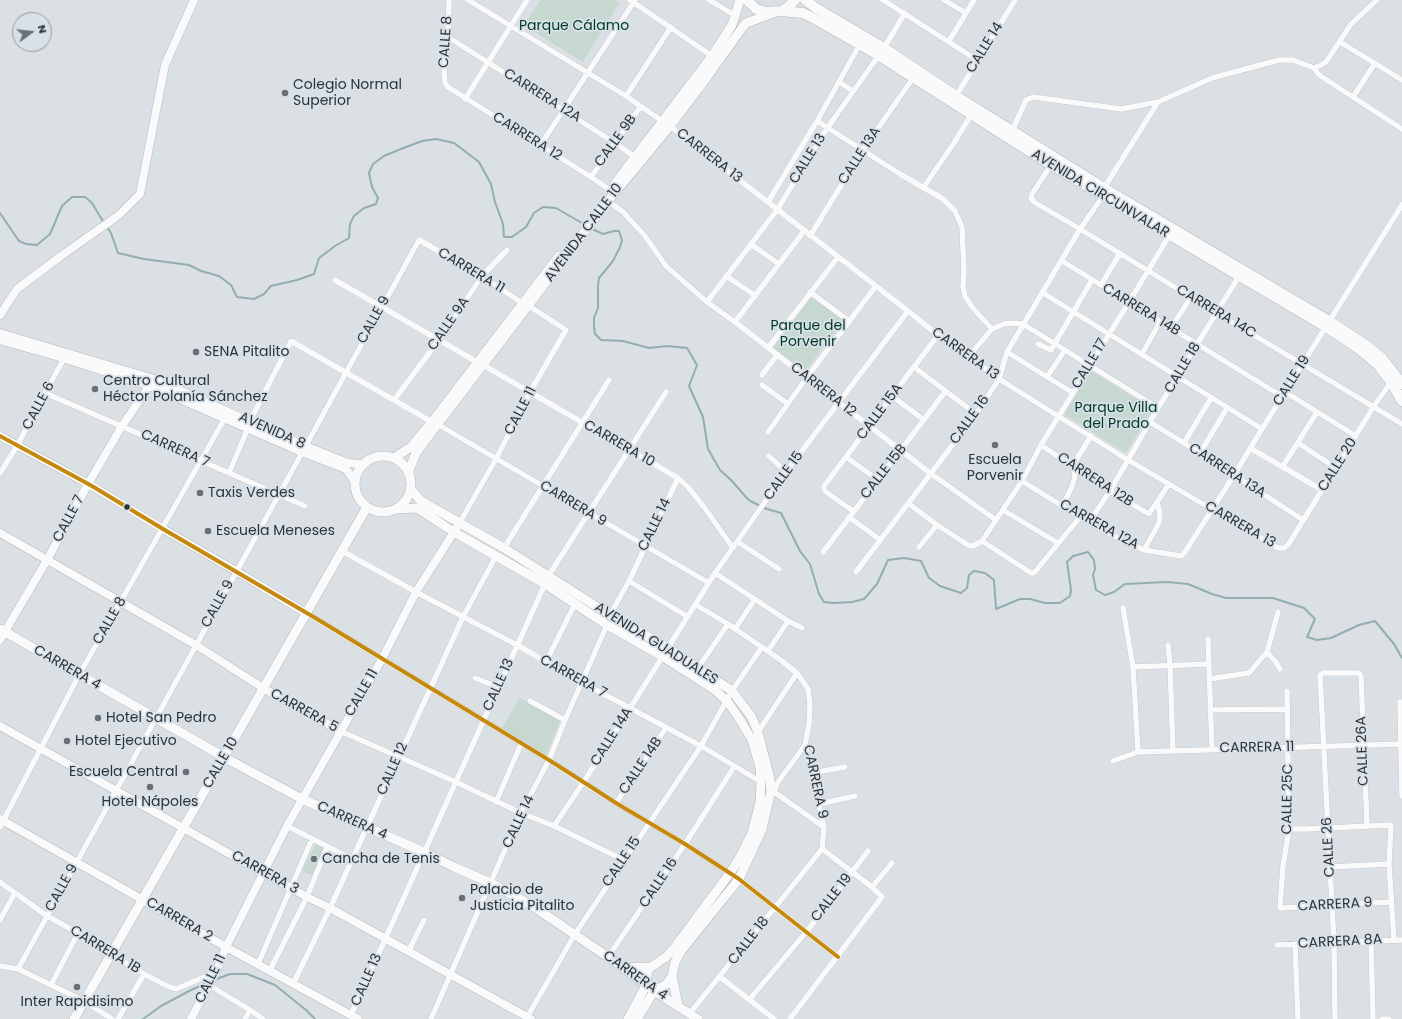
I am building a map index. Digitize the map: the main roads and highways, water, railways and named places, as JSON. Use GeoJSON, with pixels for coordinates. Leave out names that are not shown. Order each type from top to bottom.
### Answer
{"type":"FeatureCollection","features":[{"type":"Feature","properties":{"kind":"highway","name":"AVENIDA CIRCUNVALAR"},"geometry":{"type":"LineString","coordinates":[[747,0],[756,8],[766,12],[779,11],[802,13],[862,41],[881,52],[1012,131],[1104,192],[1371,349],[1382,358],[1402,384]]}},
{"type":"Feature","properties":{"kind":"highway"},"geometry":{"type":"LineString","coordinates":[[779,11],[788,7],[794,0]]}},
{"type":"Feature","properties":{"kind":"highway","name":"AVENIDA CIRCUNVALAR"},"geometry":{"type":"LineString","coordinates":[[809,1],[862,41]]}},
{"type":"Feature","properties":{"kind":"highway","name":"AVENIDA CIRCUNVALAR"},"geometry":{"type":"LineString","coordinates":[[881,52],[913,78],[971,115],[1051,165],[1104,192]]}},
{"type":"Feature","properties":{"kind":"highway","name":"AVENIDA CIRCUNVALAR"},"geometry":{"type":"LineString","coordinates":[[1171,232],[1239,276],[1327,324],[1378,365],[1391,382],[1402,401]]}},
{"type":"Feature","properties":{"kind":"main road"},"geometry":{"type":"LineString","coordinates":[[0,315],[17,289],[120,215],[140,194],[164,65],[194,0]]}},
{"type":"Feature","properties":{"kind":"main road","name":"AVENIDA CALLE 10"},"geometry":{"type":"LineString","coordinates":[[408,473],[416,453],[434,423],[585,227],[634,157],[666,124],[732,25],[740,0]]}},
{"type":"Feature","properties":{"kind":"main road","name":"AVENIDA CALLE 10"},"geometry":{"type":"LineString","coordinates":[[585,227],[608,201],[666,124],[746,23],[779,11]]}},
{"type":"Feature","properties":{"kind":"main road","name":"AVENIDA 8"},"geometry":{"type":"LineString","coordinates":[[0,332],[66,356],[152,383],[249,424],[346,469],[355,482]]}},
{"type":"Feature","properties":{"kind":"main road","name":"AVENIDA 8"},"geometry":{"type":"LineString","coordinates":[[0,340],[66,356]]}},
{"type":"Feature","properties":{"kind":"main road","name":"AVENIDA 8"},"geometry":{"type":"LineString","coordinates":[[152,383],[225,418],[249,424]]}},
{"type":"Feature","properties":{"kind":"main road","name":"CALLE 7"},"geometry":{"type":"LineString","coordinates":[[2,634],[47,560],[88,484],[122,426],[152,383]]}},
{"type":"Feature","properties":{"kind":"main road","name":"AVENIDA CALLE 10"},"geometry":{"type":"LineString","coordinates":[[394,458],[411,446],[434,423]]}},
{"type":"Feature","properties":{"kind":"main road"},"geometry":{"type":"LineString","coordinates":[[0,436],[88,484],[306,613]]}},
{"type":"Feature","properties":{"kind":"main road","name":"AVENIDA 8"},"geometry":{"type":"LineString","coordinates":[[303,449],[348,464],[363,464]]}},
{"type":"Feature","properties":{"kind":"main road"},"geometry":{"type":"LineString","coordinates":[[381,456],[394,458],[405,467],[408,473],[410,488],[406,500],[397,509],[382,512],[374,511],[367,507],[357,496],[355,482],[358,472],[363,464],[375,457],[381,456]]}},
{"type":"Feature","properties":{"kind":"main road","name":"AVENIDA GUADUALES"},"geometry":{"type":"LineString","coordinates":[[410,488],[421,501],[496,556],[547,579],[668,648],[698,668],[732,691],[751,716],[758,732],[772,791],[762,829],[738,878],[681,951],[675,962],[672,976]]}},
{"type":"Feature","properties":{"kind":"main road","name":"CALLE 10"},"geometry":{"type":"LineString","coordinates":[[74,1019],[367,507]]}},
{"type":"Feature","properties":{"kind":"main road","name":"AVENIDA GUADUALES"},"geometry":{"type":"LineString","coordinates":[[397,509],[417,508],[457,528],[504,548],[547,579],[575,604],[607,625],[662,656],[716,690],[727,701],[752,740],[760,767],[761,782],[760,802],[752,832],[730,874],[675,947],[666,957],[651,966]]}},
{"type":"Feature","properties":{"kind":"main road","name":"CALLE 11"},"geometry":{"type":"LineString","coordinates":[[191,1019],[213,979],[226,947],[287,826],[382,659],[416,592],[457,528]]}},
{"type":"Feature","properties":{"kind":"main road","name":"CARRERA 5"},"geometry":{"type":"LineString","coordinates":[[0,533],[196,645],[263,688],[340,731]]}},
{"type":"Feature","properties":{"kind":"main road","name":"CARRERA 4"},"geometry":{"type":"LineString","coordinates":[[2,634],[302,799],[491,883],[534,907],[608,957],[650,988],[698,1019]]}},
{"type":"Feature","properties":{"kind":"main road","name":"CARRERA 3"},"geometry":{"type":"LineString","coordinates":[[0,726],[306,896],[386,938],[408,952],[528,1018]]}},
{"type":"Feature","properties":{"kind":"main road","name":"CARRERA 2"},"geometry":{"type":"LineString","coordinates":[[1,822],[77,862],[226,947],[355,1017]]}},
{"type":"Feature","properties":{"kind":"main road"},"geometry":{"type":"LineString","coordinates":[[623,968],[651,966]]}},
{"type":"Feature","properties":{"kind":"main road"},"geometry":{"type":"LineString","coordinates":[[637,1019],[650,988],[647,974],[651,966]]}},
{"type":"Feature","properties":{"kind":"main road"},"geometry":{"type":"LineString","coordinates":[[628,1019],[650,988],[667,984],[672,976]]}},
{"type":"Feature","properties":{"kind":"main road"},"geometry":{"type":"LineString","coordinates":[[672,976],[678,1005]]}},
{"type":"Feature","properties":{"kind":"waterway"},"geometry":{"type":"LineString","coordinates":[[107,227],[111,233],[118,253],[144,259],[189,265],[201,271],[219,276],[231,285],[237,297],[254,299],[264,294],[271,286],[297,280],[314,274],[319,258],[349,238],[350,224],[354,216],[364,208],[376,204],[378,198],[372,187],[369,173],[373,164],[384,156],[401,149],[422,141],[436,139],[454,143],[479,162],[491,184],[495,202],[503,224],[504,237],[512,237],[526,227],[534,213],[543,207],[556,208],[587,226]]}},
{"type":"Feature","properties":{"kind":"waterway"},"geometry":{"type":"LineString","coordinates":[[0,213],[19,241],[26,244],[37,245],[50,234],[62,206],[72,197],[85,197],[92,203],[104,223]]}},
{"type":"Feature","properties":{"kind":"waterway"},"geometry":{"type":"LineString","coordinates":[[590,228],[603,234],[619,231],[622,240],[613,261],[599,278],[598,308],[594,318],[595,334],[601,340],[623,341],[649,348],[667,346],[687,348],[697,365],[689,386],[703,417],[708,449],[720,470],[750,501],[767,509],[781,513],[800,551],[810,564],[819,594],[824,602],[852,602],[864,599],[877,584],[888,560],[904,558],[921,561],[929,578],[940,586],[961,593],[967,588],[969,575],[974,571],[985,573],[994,580],[996,609],[1020,599],[1030,599],[1045,603],[1060,603],[1070,596],[1071,590],[1067,562],[1073,556],[1088,552],[1094,560],[1095,569],[1093,575],[1096,590],[1105,595],[1114,592],[1125,584],[1167,582],[1188,584],[1226,598],[1273,598],[1304,608],[1315,619],[1307,637],[1317,640],[1331,638],[1359,625],[1375,621],[1394,644],[1402,658]]}},
{"type":"Feature","properties":{"kind":"waterway"},"geometry":{"type":"LineString","coordinates":[[214,980],[230,974],[247,974],[275,985],[315,1019]]}},
{"type":"Feature","properties":{"kind":"waterway"},"geometry":{"type":"LineString","coordinates":[[143,1019],[161,1006],[207,983]]}},
{"type":"Feature","properties":{"kind":"place","name":"Colegio Normal Superior"},"geometry":{"type":"Point","coordinates":[285,93]}},
{"type":"Feature","properties":{"kind":"place","name":"SENA Pitalito"},"geometry":{"type":"Point","coordinates":[196,352]}},
{"type":"Feature","properties":{"kind":"place","name":"Centro Cultural Héctor Polanía Sánchez"},"geometry":{"type":"Point","coordinates":[95,389]}},
{"type":"Feature","properties":{"kind":"place","name":"Escuela Porvenir"},"geometry":{"type":"Point","coordinates":[995,445]}},
{"type":"Feature","properties":{"kind":"place","name":"Taxis Verdes"},"geometry":{"type":"Point","coordinates":[200,493]}},
{"type":"Feature","properties":{"kind":"place","name":"Escuela Meneses"},"geometry":{"type":"Point","coordinates":[208,531]}},
{"type":"Feature","properties":{"kind":"place","name":"Hotel San Pedro"},"geometry":{"type":"Point","coordinates":[98,718]}},
{"type":"Feature","properties":{"kind":"place","name":"Hotel Ejecutivo"},"geometry":{"type":"Point","coordinates":[67,741]}},
{"type":"Feature","properties":{"kind":"place","name":"Escuela Central"},"geometry":{"type":"Point","coordinates":[186,772]}},
{"type":"Feature","properties":{"kind":"place","name":"Hotel Nápoles"},"geometry":{"type":"Point","coordinates":[150,787]}},
{"type":"Feature","properties":{"kind":"place","name":"Cancha de Tenis"},"geometry":{"type":"Point","coordinates":[314,859]}},
{"type":"Feature","properties":{"kind":"place","name":"Palacio de Justicia Pitalito"},"geometry":{"type":"Point","coordinates":[462,898]}},
{"type":"Feature","properties":{"kind":"place","name":"Inter Rapidisimo"},"geometry":{"type":"Point","coordinates":[77,987]}},
{"type":"Feature","properties":{"kind":"park label","name":"Parque Cálamo"},"geometry":{"type":"Point","coordinates":[574,26]}},
{"type":"Feature","properties":{"kind":"park label","name":"Parque del Porvenir"},"geometry":{"type":"Point","coordinates":[808,334]}},
{"type":"Feature","properties":{"kind":"park label","name":"Parque Villa del Prado"},"geometry":{"type":"Point","coordinates":[1116,416]}}]}
